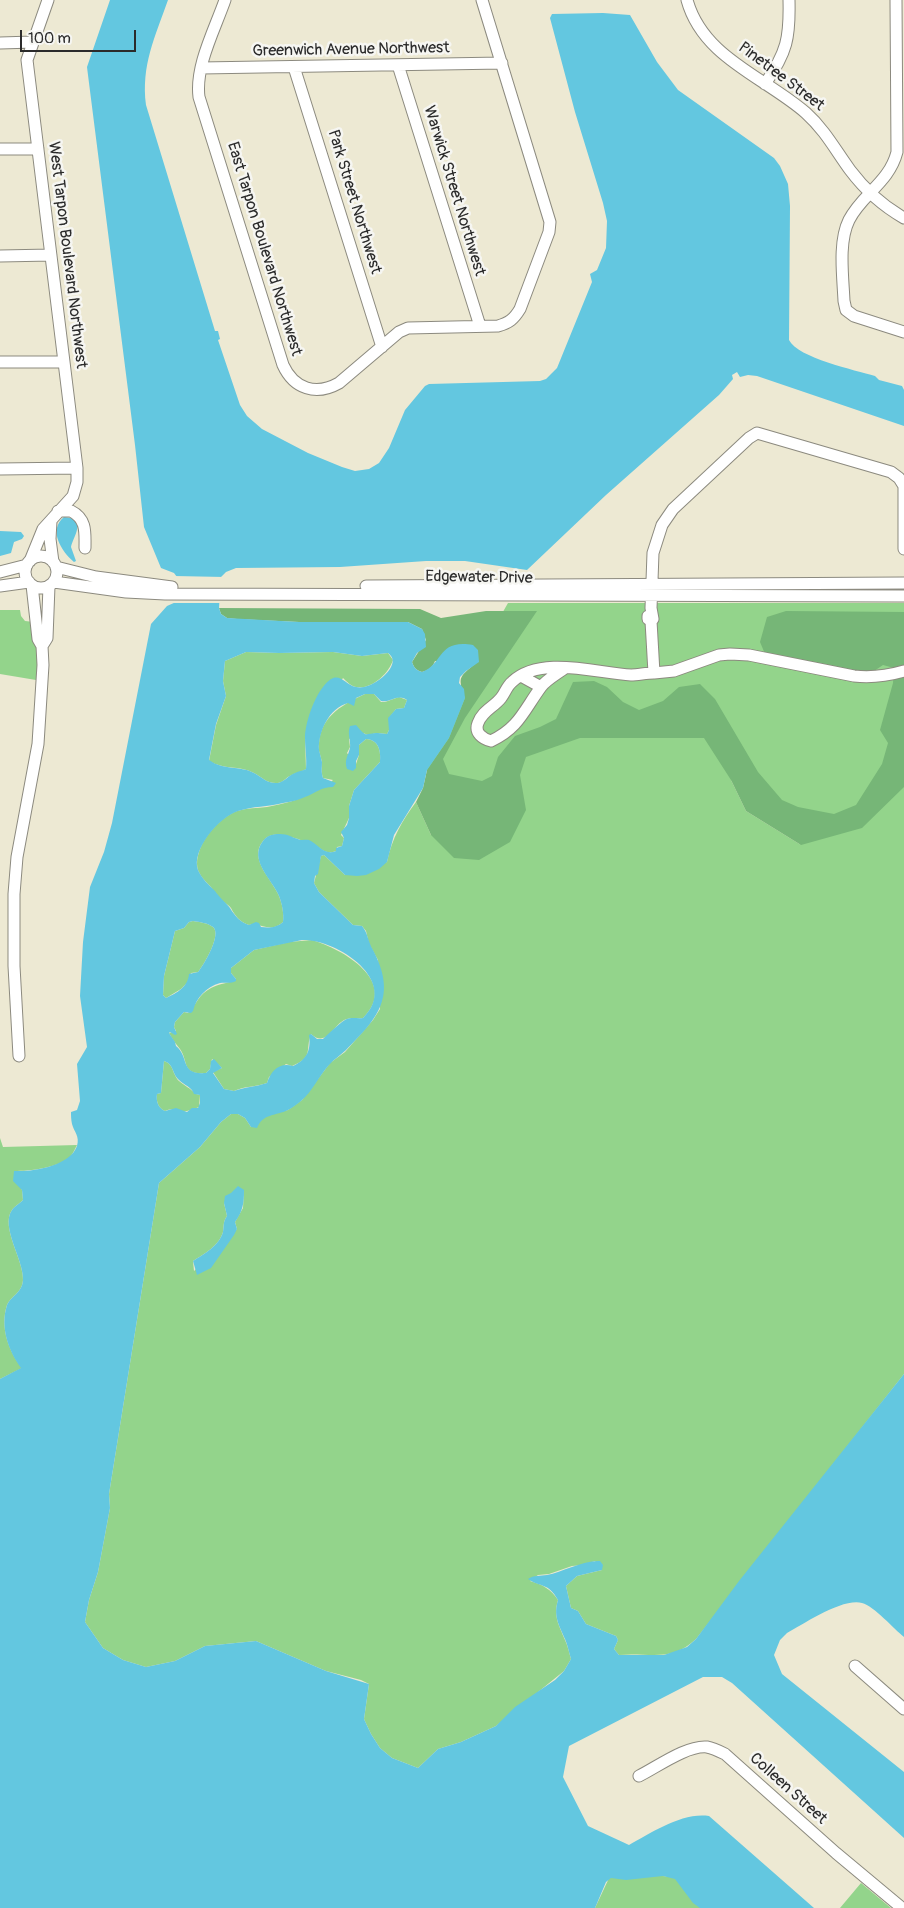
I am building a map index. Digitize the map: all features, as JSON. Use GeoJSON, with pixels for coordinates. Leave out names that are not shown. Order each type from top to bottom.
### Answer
{"type":"FeatureCollection","features":[{"type":"Feature","properties":{"kind":"street","name":"West Tarpon Boulevard Northwest"},"geometry":{"type":"LineString","coordinates":[[29,563],[43,530],[73,496],[77,482],[77,468],[27,60],[48,0]]}},
{"type":"Feature","properties":{"kind":"street","name":"East Tarpon Boulevard Northwest"},"geometry":{"type":"LineString","coordinates":[[224,0],[201,68],[198,87],[200,96],[288,374],[302,387],[312,390],[331,388],[339,383],[399,332],[408,328],[498,326],[515,318],[520,309],[549,232],[550,222],[482,0]]}},
{"type":"Feature","properties":{"kind":"street","name":"Pinetree Street"},"geometry":{"type":"LineString","coordinates":[[687,0],[698,25],[711,43],[728,58],[799,107],[820,128],[849,169],[871,194],[904,218]]}},
{"type":"Feature","properties":{"kind":"street"},"geometry":{"type":"LineString","coordinates":[[765,84],[781,60],[788,41],[789,0]]}},
{"type":"Feature","properties":{"kind":"street"},"geometry":{"type":"LineString","coordinates":[[896,0],[897,152],[891,170],[853,214],[845,231],[843,241],[844,300],[846,310],[854,316],[904,332]]}},
{"type":"Feature","properties":{"kind":"street"},"geometry":{"type":"LineString","coordinates":[[0,43],[33,42]]}},
{"type":"Feature","properties":{"kind":"street","name":"Greenwich Avenue Northwest"},"geometry":{"type":"LineString","coordinates":[[201,68],[502,64]]}},
{"type":"Feature","properties":{"kind":"street","name":"Warwick Street Northwest"},"geometry":{"type":"LineString","coordinates":[[398,65],[480,326]]}},
{"type":"Feature","properties":{"kind":"street","name":"Park Street Northwest"},"geometry":{"type":"LineString","coordinates":[[294,67],[382,347]]}},
{"type":"Feature","properties":{"kind":"street"},"geometry":{"type":"LineString","coordinates":[[0,149],[38,149]]}},
{"type":"Feature","properties":{"kind":"street"},"geometry":{"type":"LineString","coordinates":[[0,256],[51,255]]}},
{"type":"Feature","properties":{"kind":"street"},"geometry":{"type":"LineString","coordinates":[[0,362],[64,362]]}},
{"type":"Feature","properties":{"kind":"street"},"geometry":{"type":"LineString","coordinates":[[654,672],[651,621],[648,619],[648,612],[651,608],[654,544],[667,517],[748,438],[757,433],[891,472],[900,478],[904,486],[904,549]]}},
{"type":"Feature","properties":{"kind":"street"},"geometry":{"type":"LineString","coordinates":[[0,469],[77,468]]}},
{"type":"Feature","properties":{"kind":"street"},"geometry":{"type":"LineString","coordinates":[[42,646],[47,638],[51,584],[57,575],[50,539],[54,516],[71,511],[81,518],[86,531],[85,548]]}},
{"type":"Feature","properties":{"kind":"street"},"geometry":{"type":"LineString","coordinates":[[0,572],[42,557],[55,565]]}},
{"type":"Feature","properties":{"kind":"street"},"geometry":{"type":"LineString","coordinates":[[19,1056],[14,966],[16,857],[38,744],[43,673],[42,646],[38,639],[31,584],[26,574],[29,563]]}},
{"type":"Feature","properties":{"kind":"street","name":"Edgewater Drive"},"geometry":{"type":"LineString","coordinates":[[55,565],[96,577],[164,590]]}},
{"type":"Feature","properties":{"kind":"street","name":"Edgewater Drive"},"geometry":{"type":"LineString","coordinates":[[235,591],[652,583],[904,583]]}},
{"type":"Feature","properties":{"kind":"street"},"geometry":{"type":"LineString","coordinates":[[0,586],[31,584],[41,588],[51,584]]}},
{"type":"Feature","properties":{"kind":"street","name":"Edgewater Drive"},"geometry":{"type":"LineString","coordinates":[[51,584],[126,592],[164,590],[904,596]]}},
{"type":"Feature","properties":{"kind":"street"},"geometry":{"type":"LineString","coordinates":[[565,668],[541,687],[518,722],[499,738],[491,741],[482,738],[478,732],[477,724],[484,712],[501,699],[511,683],[526,673],[544,668],[565,668],[632,675],[674,671],[691,667],[719,655],[730,654],[749,655],[872,678],[904,671]]}},
{"type":"Feature","properties":{"kind":"street"},"geometry":{"type":"LineString","coordinates":[[521,676],[541,687]]}},
{"type":"Feature","properties":{"kind":"street"},"geometry":{"type":"LineString","coordinates":[[855,1666],[904,1709]]}},
{"type":"Feature","properties":{"kind":"street","name":"Colleen Street"},"geometry":{"type":"LineString","coordinates":[[639,1776],[688,1751],[697,1748],[716,1749],[725,1754],[829,1847],[902,1908]]}},
{"type":"Feature","properties":{"kind":"green space"},"geometry":{"type":"Polygon","coordinates":[[[508,603],[904,603],[904,1374],[696,1639],[678,1651],[669,1654],[619,1655],[614,1649],[618,1640],[616,1636],[586,1624],[578,1611],[571,1608],[566,1586],[577,1576],[602,1570],[595,1561],[549,1574],[538,1575],[530,1581],[546,1588],[558,1600],[557,1620],[571,1659],[564,1671],[496,1726],[461,1742],[438,1749],[418,1768],[392,1758],[380,1748],[364,1719],[369,1684],[361,1680],[326,1671],[256,1641],[205,1646],[175,1661],[146,1667],[123,1660],[103,1648],[85,1622],[89,1600],[98,1572],[110,1508],[109,1494],[159,1183],[200,1147],[221,1122],[231,1114],[238,1114],[245,1118],[251,1127],[267,1115],[288,1110],[302,1100],[330,1063],[345,1052],[373,1020],[380,1009],[378,960],[369,944],[366,931],[362,926],[353,925],[319,892],[314,883],[321,856],[324,855],[345,875],[387,862],[398,830],[416,802],[431,835],[492,792],[415,766],[508,603]],[[731,780],[746,811],[801,845],[731,780]],[[244,1190],[224,1203],[227,1216],[221,1237],[211,1249],[193,1261],[194,1271],[237,1229],[235,1222],[243,1208],[244,1190]]]}},
{"type":"Feature","properties":{"kind":"green space"},"geometry":{"type":"Polygon","coordinates":[[[219,608],[420,609],[441,618],[486,611],[537,611],[465,718],[443,759],[449,774],[482,781],[492,776],[498,757],[515,736],[556,719],[573,682],[594,681],[607,687],[623,702],[639,710],[663,701],[679,687],[700,684],[715,699],[758,772],[782,800],[798,807],[834,814],[856,805],[882,764],[888,743],[880,730],[893,683],[894,668],[883,665],[868,675],[768,661],[760,642],[767,617],[786,611],[904,612],[904,787],[862,828],[801,845],[746,811],[731,780],[704,738],[580,738],[526,757],[520,775],[526,810],[510,842],[479,860],[454,858],[431,835],[416,802],[423,788],[427,770],[449,738],[465,698],[461,683],[462,676],[474,665],[435,661],[427,670],[422,672],[417,670],[412,662],[426,640],[422,629],[408,622],[299,622],[237,619],[227,618],[221,614],[219,608]]]}},
{"type":"Feature","properties":{"kind":"green space"},"geometry":{"type":"Polygon","coordinates":[[[0,610],[20,610],[21,616],[25,621],[34,622],[42,681],[0,674],[0,610]]]}},
{"type":"Feature","properties":{"kind":"green space"},"geometry":{"type":"Polygon","coordinates":[[[246,652],[333,652],[362,656],[388,653],[393,660],[384,675],[368,686],[354,686],[343,678],[305,737],[306,769],[281,782],[274,783],[243,769],[220,766],[209,761],[216,725],[226,696],[223,681],[225,661],[246,652]]]}},
{"type":"Feature","properties":{"kind":"green space"},"geometry":{"type":"Polygon","coordinates":[[[365,694],[374,694],[381,702],[399,697],[407,700],[404,708],[396,709],[389,718],[387,734],[377,733],[368,735],[363,733],[349,739],[350,747],[347,753],[356,764],[359,755],[359,745],[366,739],[374,741],[378,747],[380,762],[354,790],[349,806],[349,818],[341,835],[344,838],[342,846],[337,847],[336,851],[328,852],[308,840],[277,835],[267,837],[259,848],[258,855],[263,869],[279,896],[283,922],[274,927],[246,924],[234,914],[230,907],[222,901],[203,879],[197,867],[198,856],[205,840],[216,825],[230,814],[291,801],[308,795],[331,782],[333,780],[323,778],[322,774],[319,740],[322,730],[326,722],[339,709],[365,694]]]}},
{"type":"Feature","properties":{"kind":"green space"},"geometry":{"type":"Polygon","coordinates":[[[193,921],[213,927],[215,931],[214,942],[208,957],[198,972],[191,973],[187,983],[181,989],[166,998],[163,995],[164,976],[175,931],[184,928],[189,922],[193,921]]]}},
{"type":"Feature","properties":{"kind":"green space"},"geometry":{"type":"Polygon","coordinates":[[[312,940],[325,944],[352,959],[371,980],[375,992],[373,1005],[363,1018],[349,1018],[342,1021],[326,1037],[317,1038],[311,1034],[306,1056],[299,1063],[292,1066],[286,1064],[269,1077],[267,1083],[234,1091],[224,1089],[213,1072],[222,1068],[212,1059],[210,1069],[206,1073],[189,1070],[183,1054],[169,1033],[176,1031],[174,1027],[175,1022],[184,1012],[188,1013],[200,997],[214,986],[236,979],[231,973],[231,968],[254,950],[289,942],[312,940]]]}},
{"type":"Feature","properties":{"kind":"green space"},"geometry":{"type":"Polygon","coordinates":[[[164,1061],[170,1064],[179,1081],[200,1095],[199,1107],[189,1111],[165,1111],[159,1106],[157,1094],[161,1093],[164,1061]]]}},
{"type":"Feature","properties":{"kind":"green space"},"geometry":{"type":"Polygon","coordinates":[[[0,1138],[3,1147],[77,1145],[71,1156],[52,1166],[14,1171],[22,1190],[23,1200],[12,1210],[9,1217],[9,1225],[23,1280],[21,1288],[7,1305],[4,1322],[9,1346],[22,1368],[0,1379],[0,1138]]]}},
{"type":"Feature","properties":{"kind":"green space"},"geometry":{"type":"Polygon","coordinates":[[[610,1876],[663,1876],[678,1878],[703,1908],[595,1908],[610,1876]]]}},
{"type":"Feature","properties":{"kind":"green space"},"geometry":{"type":"Polygon","coordinates":[[[861,1883],[891,1908],[840,1908],[861,1883]]]}},
{"type":"Feature","properties":{"kind":"water"},"geometry":{"type":"Polygon","coordinates":[[[110,0],[168,0],[147,64],[146,105],[215,331],[218,331],[220,339],[218,340],[240,405],[247,416],[262,429],[308,453],[342,467],[355,471],[369,469],[379,463],[389,448],[405,410],[425,386],[429,384],[540,381],[546,379],[557,368],[592,282],[590,274],[597,270],[606,248],[607,221],[550,18],[552,14],[603,13],[630,15],[657,62],[678,90],[774,158],[788,184],[790,206],[789,340],[794,346],[815,358],[875,376],[879,380],[902,386],[904,390],[904,426],[757,376],[748,375],[740,377],[737,372],[732,375],[733,379],[719,395],[606,495],[527,570],[465,561],[426,561],[340,567],[236,568],[226,572],[221,577],[219,608],[221,614],[227,618],[299,622],[408,622],[422,629],[425,634],[426,647],[417,653],[412,662],[418,670],[422,672],[429,668],[447,649],[461,644],[473,645],[478,650],[479,662],[460,677],[459,683],[464,689],[465,698],[449,738],[427,770],[423,788],[394,835],[387,862],[379,869],[366,875],[345,875],[324,855],[321,856],[318,874],[315,876],[314,883],[319,892],[353,925],[362,926],[366,932],[384,980],[384,993],[381,1005],[375,1016],[358,1038],[329,1065],[301,1101],[288,1110],[266,1117],[257,1128],[251,1127],[245,1118],[238,1114],[231,1114],[221,1122],[200,1147],[159,1183],[109,1494],[110,1508],[98,1572],[89,1600],[85,1622],[103,1648],[123,1660],[146,1667],[175,1661],[205,1646],[256,1641],[326,1671],[369,1684],[364,1719],[371,1734],[380,1748],[392,1758],[418,1768],[438,1749],[461,1742],[496,1726],[515,1707],[555,1680],[564,1671],[571,1659],[557,1620],[558,1600],[551,1590],[528,1579],[587,1562],[600,1561],[603,1565],[602,1570],[577,1576],[566,1586],[571,1608],[578,1611],[586,1624],[616,1636],[618,1640],[614,1649],[619,1655],[664,1655],[687,1647],[696,1639],[739,1581],[904,1374],[904,1637],[872,1608],[862,1603],[854,1602],[823,1613],[787,1633],[780,1640],[774,1655],[782,1674],[904,1772],[904,1838],[732,1683],[722,1677],[703,1677],[569,1746],[563,1777],[588,1826],[629,1845],[657,1829],[678,1820],[688,1817],[709,1816],[814,1908],[700,1908],[693,1903],[675,1879],[663,1876],[626,1880],[611,1878],[606,1882],[595,1908],[0,1908],[0,1379],[21,1368],[12,1354],[6,1338],[4,1322],[7,1305],[21,1288],[23,1280],[9,1225],[9,1217],[12,1210],[23,1200],[22,1190],[13,1181],[14,1171],[40,1169],[59,1163],[73,1153],[77,1146],[78,1139],[72,1124],[71,1112],[77,1110],[80,1101],[77,1064],[87,1047],[80,996],[83,942],[90,887],[104,852],[112,823],[151,624],[167,606],[176,602],[177,577],[174,573],[161,568],[144,527],[87,67],[110,0]],[[246,652],[225,661],[223,681],[226,696],[216,724],[209,760],[220,766],[243,769],[268,781],[278,783],[306,769],[305,732],[308,718],[316,698],[328,681],[337,677],[356,687],[366,687],[385,675],[393,661],[388,653],[362,656],[333,652],[246,652]],[[365,694],[356,698],[354,706],[348,703],[330,715],[320,736],[319,750],[322,762],[322,776],[336,783],[333,787],[322,789],[294,801],[249,808],[231,814],[215,827],[203,844],[197,862],[198,870],[236,916],[246,924],[249,925],[256,922],[261,927],[270,927],[283,922],[279,896],[263,869],[258,855],[259,848],[266,837],[283,834],[299,840],[309,840],[328,852],[336,851],[336,848],[342,846],[344,838],[341,832],[347,825],[349,806],[354,790],[380,762],[378,747],[374,741],[366,739],[359,745],[356,768],[353,771],[347,769],[346,761],[350,748],[350,726],[356,725],[366,734],[387,734],[389,730],[388,718],[396,709],[404,708],[407,700],[400,697],[381,701],[374,694],[365,694]],[[189,922],[184,928],[175,931],[164,976],[163,995],[166,998],[178,992],[187,983],[189,974],[198,972],[208,957],[214,942],[215,931],[213,927],[201,922],[189,922]],[[302,940],[254,950],[231,968],[231,973],[236,981],[220,983],[206,990],[199,997],[193,1011],[191,1013],[184,1012],[175,1022],[174,1027],[177,1034],[169,1033],[183,1055],[188,1068],[192,1071],[206,1073],[210,1069],[211,1061],[214,1059],[222,1068],[213,1073],[224,1089],[234,1091],[267,1083],[276,1068],[284,1065],[293,1066],[305,1057],[309,1049],[309,1035],[311,1034],[317,1039],[323,1039],[345,1020],[363,1018],[373,1004],[374,990],[370,977],[360,965],[347,954],[316,942],[302,940]],[[164,1061],[161,1093],[157,1094],[158,1104],[165,1111],[176,1108],[187,1112],[192,1108],[198,1108],[200,1103],[200,1095],[194,1094],[190,1088],[179,1080],[170,1064],[164,1061]]]}},
{"type":"Feature","properties":{"kind":"water"},"geometry":{"type":"Polygon","coordinates":[[[64,517],[71,518],[77,524],[71,547],[76,561],[74,562],[58,540],[57,528],[59,522],[64,517]]]}},
{"type":"Feature","properties":{"kind":"water"},"geometry":{"type":"Polygon","coordinates":[[[0,531],[21,532],[24,536],[22,539],[14,542],[11,553],[0,556],[0,531]]]}},
{"type":"Feature","properties":{"kind":"water"},"geometry":{"type":"Polygon","coordinates":[[[238,1186],[244,1190],[244,1195],[241,1210],[235,1222],[237,1229],[211,1268],[197,1275],[193,1261],[211,1249],[221,1237],[227,1216],[224,1203],[225,1196],[238,1186]]]}},
{"type":"Feature","properties":{"kind":"pier"},"geometry":{"type":"Polygon","coordinates":[[[174,576],[225,577],[222,603],[171,603],[176,593],[174,576]]]}}]}
